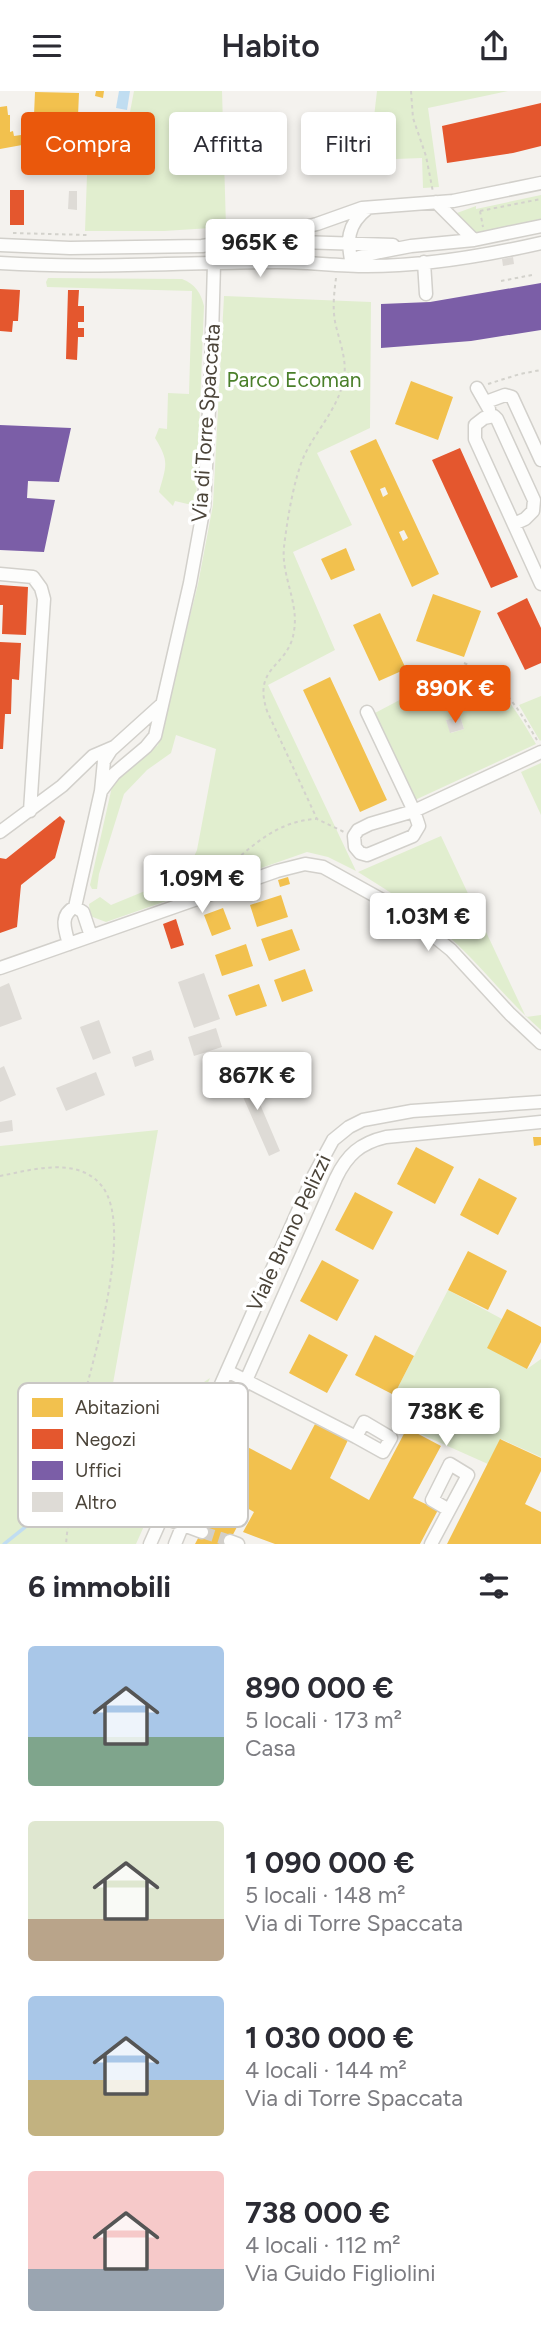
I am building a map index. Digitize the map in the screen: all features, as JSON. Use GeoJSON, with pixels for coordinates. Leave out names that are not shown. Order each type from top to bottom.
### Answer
{"type":"FeatureCollection","features":[{"type":"Feature","properties":{"kind":"street"},"geometry":{"type":"LineString","coordinates":[[243,241],[317,224],[371,206],[478,197],[541,183]]}},
{"type":"Feature","properties":{"kind":"street"},"geometry":{"type":"LineString","coordinates":[[436,202],[479,236]]}},
{"type":"Feature","properties":{"kind":"street"},"geometry":{"type":"LineString","coordinates":[[352,265],[348,243],[353,224],[371,206]]}},
{"type":"Feature","properties":{"kind":"street"},"geometry":{"type":"LineString","coordinates":[[305,263],[318,258],[322,251],[324,242],[317,224]]}},
{"type":"Feature","properties":{"kind":"street"},"geometry":{"type":"LineString","coordinates":[[352,265],[359,257],[411,246],[541,226]]}},
{"type":"Feature","properties":{"kind":"street"},"geometry":{"type":"LineString","coordinates":[[0,246],[168,248],[243,241],[411,246]]}},
{"type":"Feature","properties":{"kind":"street"},"geometry":{"type":"LineString","coordinates":[[0,264],[352,265],[424,262],[487,254],[541,243]]}},
{"type":"Feature","properties":{"kind":"street"},"geometry":{"type":"LineString","coordinates":[[424,262],[426,294]]}},
{"type":"Feature","properties":{"kind":"street","name":"Via di Torre Spaccata"},"geometry":{"type":"LineString","coordinates":[[101,792],[110,778],[151,742],[163,704],[188,593],[204,500],[214,264]]}},
{"type":"Feature","properties":{"kind":"street"},"geometry":{"type":"LineString","coordinates":[[477,388],[492,416],[497,419],[537,509],[514,524]]}},
{"type":"Feature","properties":{"kind":"street"},"geometry":{"type":"LineString","coordinates":[[486,402],[505,395],[512,397],[541,460]]}},
{"type":"Feature","properties":{"kind":"street"},"geometry":{"type":"LineString","coordinates":[[492,416],[476,423],[474,435],[541,584]]}},
{"type":"Feature","properties":{"kind":"street"},"geometry":{"type":"LineString","coordinates":[[0,574],[33,577],[41,588],[44,599],[30,811]]}},
{"type":"Feature","properties":{"kind":"street","name":"Via di Torre Spaccata"},"geometry":{"type":"LineString","coordinates":[[69,944],[64,921],[68,911],[75,907],[101,792],[104,761],[114,747],[163,704]]}},
{"type":"Feature","properties":{"kind":"street"},"geometry":{"type":"LineString","coordinates":[[367,712],[414,811],[419,822],[416,834],[367,855],[360,853],[355,847],[354,837],[358,830],[414,811],[541,750]]}},
{"type":"Feature","properties":{"kind":"street"},"geometry":{"type":"LineString","coordinates":[[0,832],[62,786],[93,756],[114,747],[121,751],[125,764]]}},
{"type":"Feature","properties":{"kind":"street"},"geometry":{"type":"LineString","coordinates":[[0,968],[277,871],[305,864],[323,867],[342,876],[396,907],[430,932],[541,1043]]}},
{"type":"Feature","properties":{"kind":"street"},"geometry":{"type":"LineString","coordinates":[[75,907],[83,912],[91,936]]}},
{"type":"Feature","properties":{"kind":"street","name":"Viale Bruno Pelizzi"},"geometry":{"type":"LineString","coordinates":[[222,1383],[325,1152],[339,1134],[363,1120],[400,1113],[540,1102]]}},
{"type":"Feature","properties":{"kind":"street","name":"Viale Bruno Pelizzi"},"geometry":{"type":"LineString","coordinates":[[246,1381],[342,1165],[352,1152],[366,1143],[386,1137],[541,1122]]}},
{"type":"Feature","properties":{"kind":"street"},"geometry":{"type":"LineString","coordinates":[[227,1371],[356,1437]]}},
{"type":"Feature","properties":{"kind":"street"},"geometry":{"type":"LineString","coordinates":[[430,1544],[449,1510]]}},
{"type":"Feature","properties":{"kind":"street","name":"Viale Bruno Pelizzi"},"geometry":{"type":"LineString","coordinates":[[174,1544],[181,1527]]}},
{"type":"Feature","properties":{"kind":"street"},"geometry":{"type":"LineString","coordinates":[[190,1527],[202,1532]]}},
{"type":"Feature","properties":{"kind":"street"},"geometry":{"type":"LineString","coordinates":[[152,1540],[174,1544]]}},
{"type":"Feature","properties":{"kind":"path"},"geometry":{"type":"LineString","coordinates":[[411,91],[413,118],[426,156],[436,202]]}},
{"type":"Feature","properties":{"kind":"path"},"geometry":{"type":"LineString","coordinates":[[479,236],[480,211],[541,199]]}},
{"type":"Feature","properties":{"kind":"path"},"geometry":{"type":"LineString","coordinates":[[11,233],[90,235]]}},
{"type":"Feature","properties":{"kind":"path"},"geometry":{"type":"LineString","coordinates":[[317,819],[267,711],[262,686],[270,669],[288,648],[295,629],[295,615],[283,551],[299,469],[334,406],[344,378],[345,363],[334,312],[337,270]]}},
{"type":"Feature","properties":{"kind":"path"},"geometry":{"type":"LineString","coordinates":[[500,281],[531,275]]}},
{"type":"Feature","properties":{"kind":"path"},"geometry":{"type":"LineString","coordinates":[[477,388],[541,370]]}},
{"type":"Feature","properties":{"kind":"path"},"geometry":{"type":"LineString","coordinates":[[464,663],[503,688],[517,706],[541,750]]}},
{"type":"Feature","properties":{"kind":"path"},"geometry":{"type":"LineString","coordinates":[[229,888],[226,873],[228,868],[253,845],[276,829],[296,820],[317,819],[354,837]]}},
{"type":"Feature","properties":{"kind":"path"},"geometry":{"type":"LineString","coordinates":[[0,1176],[72,1168],[88,1174],[101,1184],[111,1207],[111,1277],[88,1383]]}},
{"type":"Feature","properties":{"kind":"green space"},"geometry":{"type":"Polygon","coordinates":[[[134,91],[222,91],[223,112],[169,112],[169,175],[224,175],[226,227],[164,231],[85,231],[87,175],[155,175],[155,112],[130,112],[134,91]]]}},
{"type":"Feature","properties":{"kind":"green space"},"geometry":{"type":"Polygon","coordinates":[[[377,91],[508,91],[428,108],[439,187],[423,188],[422,158],[396,159],[396,112],[375,112],[377,91]]]}},
{"type":"Feature","properties":{"kind":"green space"},"geometry":{"type":"Polygon","coordinates":[[[541,195],[541,219],[476,234],[457,213],[476,206],[476,209],[541,195]]]}},
{"type":"Feature","properties":{"kind":"green space"},"geometry":{"type":"Polygon","coordinates":[[[48,278],[182,279],[194,286],[199,293],[204,306],[196,506],[175,501],[173,506],[159,492],[165,459],[155,438],[159,428],[167,429],[168,393],[189,394],[192,291],[47,287],[48,278]]]}},
{"type":"Feature","properties":{"kind":"green space","name":"Parco Ecoman"},"geometry":{"type":"Polygon","coordinates":[[[224,296],[371,302],[370,428],[317,453],[352,525],[293,552],[335,650],[268,685],[356,871],[328,857],[307,852],[106,922],[90,916],[89,904],[100,897],[111,905],[179,877],[190,865],[197,850],[216,749],[176,735],[171,753],[147,770],[124,794],[99,874],[97,889],[92,889],[90,885],[113,782],[158,745],[198,584],[213,505],[224,296]]]}},
{"type":"Feature","properties":{"kind":"green space"},"geometry":{"type":"Polygon","coordinates":[[[464,666],[489,681],[507,699],[536,744],[415,800],[375,713],[464,666]],[[460,716],[446,720],[451,733],[464,729],[460,716]]]}},
{"type":"Feature","properties":{"kind":"green space"},"geometry":{"type":"Polygon","coordinates":[[[541,696],[541,740],[540,741],[519,705],[541,696]]]}},
{"type":"Feature","properties":{"kind":"green space"},"geometry":{"type":"Polygon","coordinates":[[[541,763],[541,815],[521,772],[541,763]]]}},
{"type":"Feature","properties":{"kind":"green space"},"geometry":{"type":"Polygon","coordinates":[[[441,836],[525,1015],[447,934],[358,872],[441,836]]]}},
{"type":"Feature","properties":{"kind":"green space"},"geometry":{"type":"Polygon","coordinates":[[[541,1015],[541,1030],[530,1020],[527,1017],[541,1015]]]}},
{"type":"Feature","properties":{"kind":"green space"},"geometry":{"type":"Polygon","coordinates":[[[158,1130],[113,1383],[18,1383],[18,1527],[144,1527],[136,1544],[0,1544],[0,1146],[158,1130]]]}},
{"type":"Feature","properties":{"kind":"green space"},"geometry":{"type":"Polygon","coordinates":[[[448,1290],[502,1319],[527,1369],[541,1359],[541,1457],[501,1439],[488,1464],[407,1428],[394,1395],[448,1290]]]}},
{"type":"Feature","properties":{"kind":"water"},"geometry":{"type":"Polygon","coordinates":[[[119,91],[130,91],[127,110],[116,108],[119,91]]]}},
{"type":"Feature","properties":{"kind":"building: Abitazioni"},"geometry":{"type":"Polygon","coordinates":[[[96,91],[104,91],[103,98],[95,96],[96,91]]]}},
{"type":"Feature","properties":{"kind":"building: Abitazioni"},"geometry":{"type":"Polygon","coordinates":[[[35,92],[79,93],[78,112],[34,112],[35,92]]]}},
{"type":"Feature","properties":{"kind":"building: Abitazioni"},"geometry":{"type":"Polygon","coordinates":[[[7,106],[10,132],[13,131],[14,136],[21,135],[21,145],[0,149],[0,107],[7,106]]]}},
{"type":"Feature","properties":{"kind":"building: Abitazioni"},"geometry":{"type":"Polygon","coordinates":[[[411,381],[453,397],[438,440],[395,424],[411,381]]]}},
{"type":"Feature","properties":{"kind":"building: Abitazioni"},"geometry":{"type":"Polygon","coordinates":[[[376,439],[439,574],[412,587],[350,451],[376,439]],[[385,487],[380,489],[383,497],[388,494],[385,487]],[[404,530],[399,532],[403,541],[408,538],[404,530]]]}},
{"type":"Feature","properties":{"kind":"building: Abitazioni"},"geometry":{"type":"Polygon","coordinates":[[[346,548],[355,570],[331,580],[321,559],[346,548]]]}},
{"type":"Feature","properties":{"kind":"building: Abitazioni"},"geometry":{"type":"Polygon","coordinates":[[[433,594],[481,611],[464,657],[416,641],[433,594]]]}},
{"type":"Feature","properties":{"kind":"building: Abitazioni"},"geometry":{"type":"Polygon","coordinates":[[[380,613],[406,669],[379,681],[353,625],[380,613]]]}},
{"type":"Feature","properties":{"kind":"building: Abitazioni"},"geometry":{"type":"Polygon","coordinates":[[[330,677],[387,800],[360,812],[303,690],[330,677]]]}},
{"type":"Feature","properties":{"kind":"building: Abitazioni"},"geometry":{"type":"Polygon","coordinates":[[[288,877],[290,884],[280,887],[278,880],[288,877]]]}},
{"type":"Feature","properties":{"kind":"building: Abitazioni"},"geometry":{"type":"Polygon","coordinates":[[[281,895],[288,917],[257,927],[250,905],[281,895]]]}},
{"type":"Feature","properties":{"kind":"building: Abitazioni"},"geometry":{"type":"Polygon","coordinates":[[[223,908],[231,929],[212,936],[204,915],[223,908]]]}},
{"type":"Feature","properties":{"kind":"building: Abitazioni"},"geometry":{"type":"Polygon","coordinates":[[[292,929],[300,950],[269,961],[261,939],[292,929]]]}},
{"type":"Feature","properties":{"kind":"building: Abitazioni"},"geometry":{"type":"Polygon","coordinates":[[[246,944],[253,966],[222,976],[215,955],[246,944]]]}},
{"type":"Feature","properties":{"kind":"building: Abitazioni"},"geometry":{"type":"Polygon","coordinates":[[[305,969],[313,991],[282,1002],[274,980],[305,969]]]}},
{"type":"Feature","properties":{"kind":"building: Abitazioni"},"geometry":{"type":"Polygon","coordinates":[[[259,984],[267,1006],[236,1016],[228,995],[259,984]]]}},
{"type":"Feature","properties":{"kind":"building: Abitazioni"},"geometry":{"type":"Polygon","coordinates":[[[533,1137],[541,1137],[541,1145],[534,1146],[533,1137]]]}},
{"type":"Feature","properties":{"kind":"building: Abitazioni"},"geometry":{"type":"Polygon","coordinates":[[[416,1147],[454,1167],[435,1204],[397,1184],[416,1147]]]}},
{"type":"Feature","properties":{"kind":"building: Abitazioni"},"geometry":{"type":"Polygon","coordinates":[[[479,1178],[517,1198],[498,1235],[460,1215],[479,1178]]]}},
{"type":"Feature","properties":{"kind":"building: Abitazioni"},"geometry":{"type":"Polygon","coordinates":[[[355,1192],[393,1212],[373,1250],[335,1230],[355,1192]]]}},
{"type":"Feature","properties":{"kind":"building: Abitazioni"},"geometry":{"type":"Polygon","coordinates":[[[468,1251],[507,1271],[488,1310],[448,1290],[468,1251]]]}},
{"type":"Feature","properties":{"kind":"building: Abitazioni"},"geometry":{"type":"Polygon","coordinates":[[[322,1260],[359,1280],[337,1321],[300,1301],[322,1260]]]}},
{"type":"Feature","properties":{"kind":"building: Abitazioni"},"geometry":{"type":"Polygon","coordinates":[[[507,1309],[541,1327],[541,1342],[527,1369],[487,1348],[507,1309]]]}},
{"type":"Feature","properties":{"kind":"building: Abitazioni"},"geometry":{"type":"Polygon","coordinates":[[[309,1334],[348,1355],[327,1393],[289,1373],[309,1334]]]}},
{"type":"Feature","properties":{"kind":"building: Abitazioni"},"geometry":{"type":"Polygon","coordinates":[[[375,1335],[414,1356],[394,1395],[355,1375],[375,1335]]]}},
{"type":"Feature","properties":{"kind":"building: Abitazioni"},"geometry":{"type":"Polygon","coordinates":[[[315,1424],[348,1440],[330,1478],[369,1500],[407,1428],[441,1446],[413,1498],[438,1510],[420,1544],[275,1544],[243,1532],[254,1512],[248,1509],[248,1447],[291,1470],[315,1424]]]}},
{"type":"Feature","properties":{"kind":"building: Abitazioni"},"geometry":{"type":"Polygon","coordinates":[[[500,1439],[541,1458],[541,1471],[525,1504],[541,1512],[541,1544],[447,1544],[500,1439]]]}},
{"type":"Feature","properties":{"kind":"building: Abitazioni"},"geometry":{"type":"Polygon","coordinates":[[[204,1527],[237,1527],[228,1544],[195,1544],[204,1527]]]}},
{"type":"Feature","properties":{"kind":"building: Negozi"},"geometry":{"type":"Polygon","coordinates":[[[541,103],[541,146],[447,163],[442,126],[541,103]]]}},
{"type":"Feature","properties":{"kind":"building: Negozi"},"geometry":{"type":"Polygon","coordinates":[[[10,190],[24,190],[24,225],[10,225],[10,190]]]}},
{"type":"Feature","properties":{"kind":"building: Negozi"},"geometry":{"type":"Polygon","coordinates":[[[0,289],[20,290],[18,321],[13,321],[12,332],[0,331],[0,289]]]}},
{"type":"Feature","properties":{"kind":"building: Negozi"},"geometry":{"type":"Polygon","coordinates":[[[68,290],[79,290],[78,306],[84,306],[84,322],[78,322],[78,328],[84,328],[84,337],[78,337],[77,360],[66,359],[68,290]]]}},
{"type":"Feature","properties":{"kind":"building: Negozi"},"geometry":{"type":"Polygon","coordinates":[[[460,448],[518,577],[491,588],[432,460],[460,448]]]}},
{"type":"Feature","properties":{"kind":"building: Negozi"},"geometry":{"type":"Polygon","coordinates":[[[0,585],[28,587],[26,635],[2,634],[3,605],[0,605],[0,585]]]}},
{"type":"Feature","properties":{"kind":"building: Negozi"},"geometry":{"type":"Polygon","coordinates":[[[527,598],[541,628],[541,663],[525,670],[497,613],[527,598]]]}},
{"type":"Feature","properties":{"kind":"building: Negozi"},"geometry":{"type":"Polygon","coordinates":[[[0,642],[21,643],[19,680],[12,679],[11,714],[5,714],[3,749],[0,749],[0,642]]]}},
{"type":"Feature","properties":{"kind":"building: Negozi"},"geometry":{"type":"Polygon","coordinates":[[[60,816],[65,821],[55,858],[21,885],[17,927],[0,933],[0,858],[6,859],[60,816]]]}},
{"type":"Feature","properties":{"kind":"building: Negozi"},"geometry":{"type":"Polygon","coordinates":[[[176,919],[184,945],[171,949],[163,924],[176,919]]]}},
{"type":"Feature","properties":{"kind":"building: Uffici"},"geometry":{"type":"Polygon","coordinates":[[[541,283],[541,330],[471,341],[381,348],[381,304],[430,302],[541,283]]]}},
{"type":"Feature","properties":{"kind":"building: Uffici"},"geometry":{"type":"Polygon","coordinates":[[[0,425],[71,428],[59,482],[28,481],[27,498],[55,500],[44,552],[0,550],[0,425]]]}},
{"type":"Feature","properties":{"kind":"building: Altro"},"geometry":{"type":"Polygon","coordinates":[[[69,191],[77,191],[77,210],[68,209],[69,191]]]}},
{"type":"Feature","properties":{"kind":"building: Altro"},"geometry":{"type":"Polygon","coordinates":[[[513,257],[514,264],[503,266],[502,259],[513,257]]]}},
{"type":"Feature","properties":{"kind":"building: Altro"},"geometry":{"type":"Polygon","coordinates":[[[460,716],[464,729],[450,733],[446,720],[460,716]]]}},
{"type":"Feature","properties":{"kind":"building: Altro"},"geometry":{"type":"Polygon","coordinates":[[[204,973],[220,1019],[194,1028],[178,982],[204,973]]]}},
{"type":"Feature","properties":{"kind":"building: Altro"},"geometry":{"type":"Polygon","coordinates":[[[9,983],[22,1019],[0,1027],[0,987],[9,983]]]}},
{"type":"Feature","properties":{"kind":"building: Altro"},"geometry":{"type":"Polygon","coordinates":[[[99,1020],[111,1053],[93,1060],[80,1027],[99,1020]]]}},
{"type":"Feature","properties":{"kind":"building: Altro"},"geometry":{"type":"Polygon","coordinates":[[[216,1028],[222,1047],[194,1056],[188,1037],[216,1028]]]}},
{"type":"Feature","properties":{"kind":"building: Altro"},"geometry":{"type":"Polygon","coordinates":[[[151,1050],[154,1060],[135,1067],[132,1057],[151,1050]]]}},
{"type":"Feature","properties":{"kind":"building: Altro"},"geometry":{"type":"Polygon","coordinates":[[[4,1066],[16,1095],[0,1102],[0,1068],[4,1066]]]}},
{"type":"Feature","properties":{"kind":"building: Altro"},"geometry":{"type":"Polygon","coordinates":[[[245,1069],[280,1151],[269,1156],[233,1074],[245,1069]]]}},
{"type":"Feature","properties":{"kind":"building: Altro"},"geometry":{"type":"Polygon","coordinates":[[[96,1072],[105,1095],[66,1111],[56,1088],[96,1072]]]}},
{"type":"Feature","properties":{"kind":"building: Altro"},"geometry":{"type":"Polygon","coordinates":[[[12,1120],[13,1131],[0,1133],[0,1122],[12,1120]]]}},
{"type":"Feature","properties":{"kind":"waterway"},"geometry":{"type":"LineString","coordinates":[[4,1544],[25,1527]]}},
{"type":"Feature","properties":{"kind":"tunnel"},"geometry":{"type":"LineString","coordinates":[[202,1532],[230,1541]]}}]}
